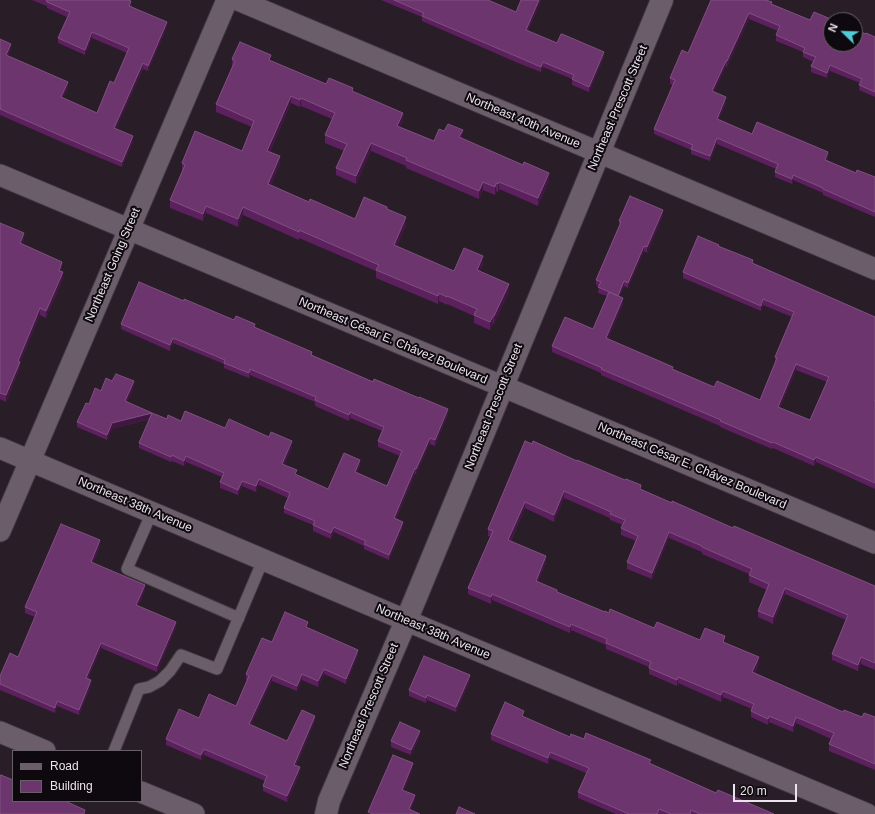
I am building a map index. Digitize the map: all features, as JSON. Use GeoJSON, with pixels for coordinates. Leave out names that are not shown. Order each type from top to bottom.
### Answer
{"type":"FeatureCollection","features":[{"type":"Feature","properties":{"kind":"street","name":"Northeast Going Street"},"geometry":{"type":"LineString","coordinates":[[0,531],[227,0]]}},
{"type":"Feature","properties":{"kind":"street","name":"Northeast 40th Avenue"},"geometry":{"type":"LineString","coordinates":[[238,0],[875,269]]}},
{"type":"Feature","properties":{"kind":"street","name":"Northeast Prescott Street"},"geometry":{"type":"LineString","coordinates":[[326,814],[329,801],[406,621],[662,0]]}},
{"type":"Feature","properties":{"kind":"street","name":"Northeast César E. Chávez Boulevard"},"geometry":{"type":"LineString","coordinates":[[0,175],[875,543]]}},
{"type":"Feature","properties":{"kind":"street","name":"Northeast 38th Avenue"},"geometry":{"type":"LineString","coordinates":[[0,448],[406,621],[867,814]]}},
{"type":"Feature","properties":{"kind":"street"},"geometry":{"type":"LineString","coordinates":[[0,732],[43,750]]}},
{"type":"Feature","properties":{"kind":"street"},"geometry":{"type":"LineString","coordinates":[[142,792],[194,814]]}},
{"type":"Feature","properties":{"kind":"lane"},"geometry":{"type":"LineString","coordinates":[[152,512],[127,569],[239,618]]}},
{"type":"Feature","properties":{"kind":"lane"},"geometry":{"type":"LineString","coordinates":[[114,750],[139,689],[149,688],[160,681],[170,671],[181,654],[217,669],[263,560]]}},
{"type":"Feature","properties":{"kind":"building"},"geometry":{"type":"Polygon","coordinates":[[[46,0],[128,0],[131,1],[129,6],[167,22],[148,66],[143,63],[114,128],[133,136],[122,162],[0,109],[0,39],[11,44],[6,55],[68,82],[61,97],[97,113],[110,81],[114,83],[129,48],[92,32],[85,50],[58,38],[70,12],[47,2],[46,0]]]}},
{"type":"Feature","properties":{"kind":"building"},"geometry":{"type":"Polygon","coordinates":[[[394,0],[488,0],[516,12],[521,0],[539,0],[526,30],[557,43],[562,34],[604,52],[589,87],[572,79],[574,75],[543,62],[541,67],[422,16],[424,13],[394,0]]]}},
{"type":"Feature","properties":{"kind":"building"},"geometry":{"type":"Polygon","coordinates":[[[711,0],[766,0],[772,2],[771,4],[810,20],[814,12],[823,16],[823,52],[863,52],[863,33],[875,37],[875,92],[859,85],[862,79],[830,65],[827,73],[811,66],[816,57],[803,52],[805,48],[776,35],[780,26],[749,13],[712,91],[726,97],[717,119],[752,134],[757,122],[828,152],[825,160],[856,173],[857,170],[875,177],[875,212],[793,175],[792,179],[775,172],[778,164],[717,138],[710,156],[691,149],[693,145],[654,129],[675,80],[670,78],[682,50],[688,53],[711,0]]]}},
{"type":"Feature","properties":{"kind":"building"},"geometry":{"type":"Polygon","coordinates":[[[240,42],[271,55],[269,60],[326,84],[329,78],[353,88],[352,91],[403,113],[397,126],[434,141],[439,129],[444,131],[448,124],[463,130],[459,137],[523,165],[524,162],[549,173],[538,198],[499,182],[498,184],[496,183],[495,187],[483,182],[479,191],[406,160],[407,158],[371,143],[356,176],[336,168],[347,144],[325,135],[335,113],[301,98],[300,100],[291,96],[267,151],[280,156],[268,184],[309,202],[310,199],[355,219],[364,197],[387,207],[387,209],[406,217],[394,245],[454,271],[464,248],[483,256],[477,270],[509,284],[490,322],[474,315],[477,309],[439,293],[438,296],[376,270],[379,265],[243,207],[238,219],[206,206],[203,214],[170,200],[185,165],[182,163],[195,131],[242,151],[254,121],[216,104],[235,61],[232,59],[240,42]]]}},
{"type":"Feature","properties":{"kind":"building"},"geometry":{"type":"Polygon","coordinates":[[[630,196],[663,210],[647,247],[644,246],[628,283],[624,281],[618,296],[598,287],[601,282],[596,280],[621,222],[619,221],[630,196]]]}},
{"type":"Feature","properties":{"kind":"building"},"geometry":{"type":"Polygon","coordinates":[[[0,223],[24,233],[20,243],[62,262],[59,271],[63,272],[46,311],[40,308],[6,395],[0,393],[0,223]]]}},
{"type":"Feature","properties":{"kind":"building"},"geometry":{"type":"Polygon","coordinates":[[[698,236],[753,260],[752,263],[875,317],[875,483],[816,457],[814,460],[720,421],[721,420],[601,369],[602,368],[552,346],[565,317],[593,329],[609,292],[623,298],[606,338],[673,367],[672,369],[714,387],[717,381],[760,400],[777,358],[775,357],[794,312],[763,299],[761,306],[683,272],[698,236]],[[796,364],[778,407],[810,420],[829,377],[796,364]]]}},
{"type":"Feature","properties":{"kind":"building"},"geometry":{"type":"Polygon","coordinates":[[[139,282],[234,320],[236,316],[255,324],[254,327],[312,352],[311,355],[373,382],[374,379],[448,409],[435,440],[430,438],[416,469],[415,468],[394,518],[403,522],[389,555],[364,544],[366,541],[334,527],[331,533],[313,525],[315,521],[284,508],[290,493],[259,479],[256,486],[242,481],[238,490],[220,482],[224,473],[186,456],[184,461],[139,443],[152,413],[167,419],[168,415],[181,421],[185,411],[225,428],[229,419],[269,437],[271,432],[292,441],[282,464],[297,470],[295,474],[328,489],[344,453],[360,460],[355,472],[387,486],[402,451],[378,441],[384,427],[350,412],[349,415],[315,400],[316,397],[250,369],[249,373],[224,363],[225,360],[173,338],[170,345],[121,324],[139,282]]]}},
{"type":"Feature","properties":{"kind":"building"},"geometry":{"type":"Polygon","coordinates":[[[116,374],[134,381],[125,401],[152,413],[112,423],[107,435],[77,422],[86,403],[89,404],[95,388],[101,391],[106,378],[112,381],[116,374]]]}},
{"type":"Feature","properties":{"kind":"building"},"geometry":{"type":"Polygon","coordinates":[[[525,441],[532,444],[533,441],[577,461],[641,485],[640,489],[672,503],[672,501],[733,528],[734,526],[875,586],[875,663],[861,657],[858,665],[832,654],[848,615],[785,588],[773,617],[758,611],[769,584],[749,575],[752,569],[669,532],[652,573],[627,562],[638,536],[621,528],[625,520],[610,514],[611,512],[564,491],[554,515],[525,502],[508,540],[546,556],[536,581],[557,590],[557,592],[605,612],[609,613],[610,609],[654,628],[657,622],[700,640],[705,628],[725,636],[723,642],[759,657],[752,672],[843,712],[844,710],[862,717],[864,713],[875,717],[875,764],[829,744],[834,733],[796,717],[793,726],[769,716],[768,719],[751,711],[754,704],[723,691],[721,695],[678,677],[677,680],[649,668],[651,662],[606,643],[607,639],[571,624],[570,627],[492,594],[491,597],[468,588],[493,531],[488,529],[525,441]]]}},
{"type":"Feature","properties":{"kind":"building"},"geometry":{"type":"Polygon","coordinates":[[[61,524],[100,540],[91,562],[145,585],[136,605],[176,622],[157,666],[101,643],[86,678],[91,680],[79,710],[57,701],[55,708],[0,684],[0,676],[10,653],[18,657],[37,612],[25,607],[61,524]]]}},
{"type":"Feature","properties":{"kind":"building"},"geometry":{"type":"Polygon","coordinates":[[[285,612],[308,622],[306,627],[358,650],[346,679],[324,669],[318,681],[302,674],[297,686],[272,675],[249,724],[287,741],[302,710],[315,716],[294,765],[300,767],[287,796],[263,786],[267,776],[204,749],[201,755],[166,739],[179,709],[199,718],[209,694],[236,706],[249,676],[246,674],[262,638],[272,642],[285,612]]]}},
{"type":"Feature","properties":{"kind":"building"},"geometry":{"type":"Polygon","coordinates":[[[424,656],[470,675],[456,707],[427,695],[426,698],[409,690],[424,656]]]}},
{"type":"Feature","properties":{"kind":"building"},"geometry":{"type":"Polygon","coordinates":[[[505,702],[524,711],[522,716],[570,737],[571,734],[584,739],[586,733],[651,760],[649,763],[716,793],[718,790],[774,814],[700,814],[691,810],[690,814],[671,814],[659,809],[657,814],[629,814],[578,792],[589,768],[550,752],[548,758],[491,734],[505,702]]]}},
{"type":"Feature","properties":{"kind":"building"},"geometry":{"type":"Polygon","coordinates":[[[400,722],[420,731],[411,750],[391,741],[400,722]]]}},
{"type":"Feature","properties":{"kind":"building"},"geometry":{"type":"Polygon","coordinates":[[[393,755],[413,763],[402,790],[415,795],[409,809],[420,814],[373,814],[368,812],[393,755]]]}},
{"type":"Feature","properties":{"kind":"building"},"geometry":{"type":"Polygon","coordinates":[[[1,775],[12,780],[12,802],[67,802],[85,810],[84,814],[0,814],[1,775]]]}},
{"type":"Feature","properties":{"kind":"building"},"geometry":{"type":"Polygon","coordinates":[[[459,807],[475,814],[456,814],[459,807]]]}}]}
